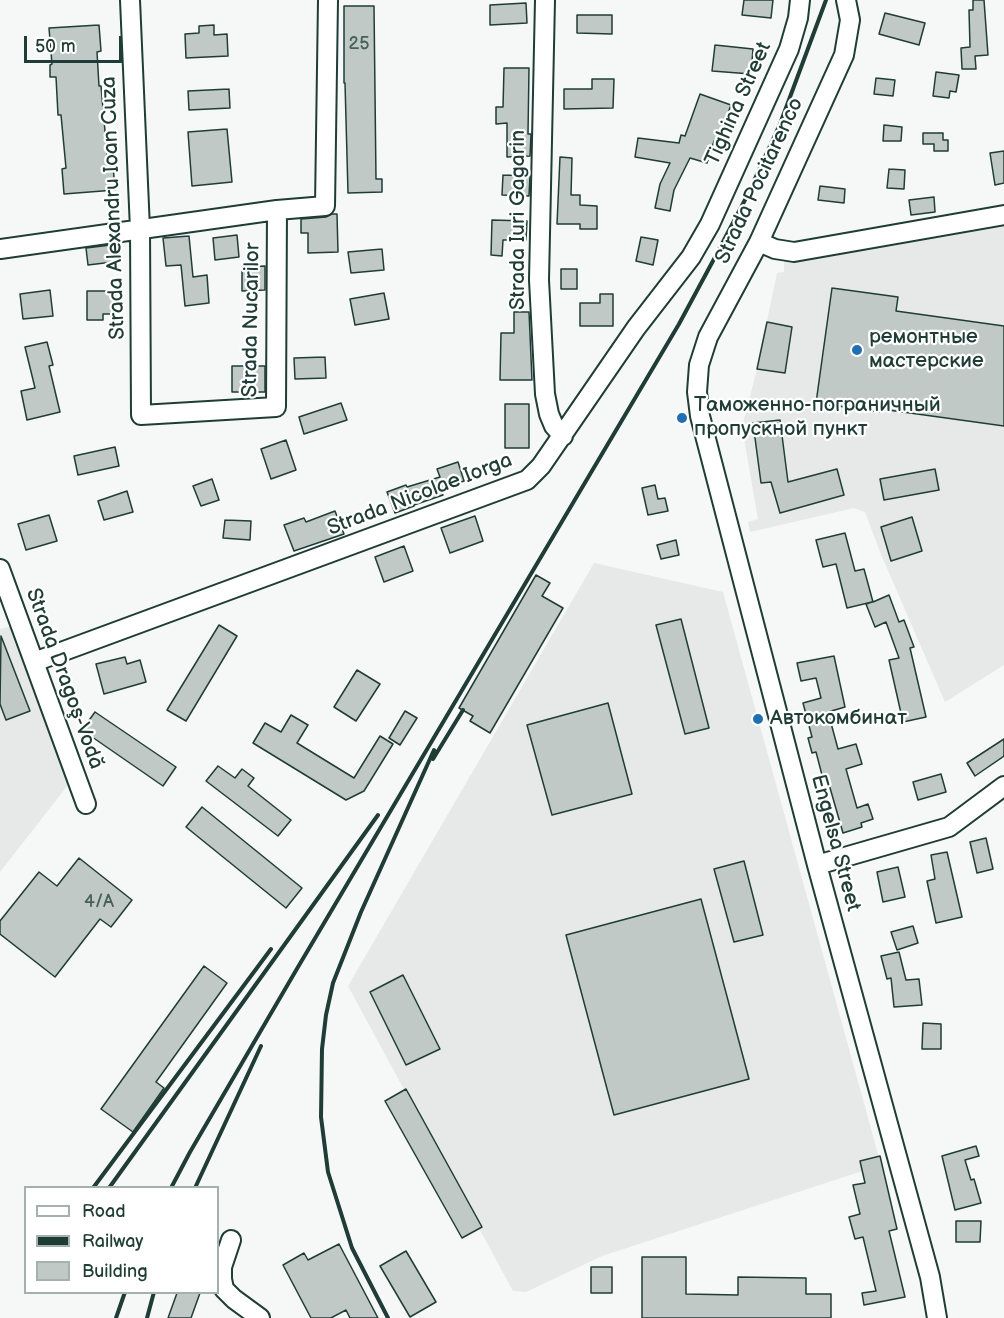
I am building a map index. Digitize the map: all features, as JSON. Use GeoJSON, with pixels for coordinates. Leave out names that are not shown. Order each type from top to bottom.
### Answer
{"type":"FeatureCollection","features":[{"type":"Feature","properties":{"kind":"street","name":"Strada Alexandru Ioan Cuza"},"geometry":{"type":"LineString","coordinates":[[130,0],[140,229],[141,415]]}},
{"type":"Feature","properties":{"kind":"street","name":"Strada Nucarilor"},"geometry":{"type":"LineString","coordinates":[[0,249],[277,210],[325,206],[328,0]]}},
{"type":"Feature","properties":{"kind":"street","name":"Strada Iuri Gagarin"},"geometry":{"type":"LineString","coordinates":[[544,0],[539,280],[545,394],[549,414],[554,426],[562,435]]}},
{"type":"Feature","properties":{"kind":"street","name":"Tighina Street"},"geometry":{"type":"LineString","coordinates":[[710,224],[789,49],[800,0]]}},
{"type":"Feature","properties":{"kind":"street","name":"Strada Pocitarenco"},"geometry":{"type":"LineString","coordinates":[[697,378],[708,337],[759,242],[844,55],[851,1]]}},
{"type":"Feature","properties":{"kind":"street","name":"Strada Nucarilor"},"geometry":{"type":"LineString","coordinates":[[141,415],[276,406],[277,210]]}},
{"type":"Feature","properties":{"kind":"street"},"geometry":{"type":"LineString","coordinates":[[759,242],[775,249],[794,252],[1004,215]]}},
{"type":"Feature","properties":{"kind":"street","name":"Strada Nicolae Iorga"},"geometry":{"type":"LineString","coordinates":[[34,662],[527,480],[541,466],[636,328],[691,257],[710,224]]}},
{"type":"Feature","properties":{"kind":"street","name":"Engelsa Street"},"geometry":{"type":"LineString","coordinates":[[697,378],[700,416],[817,865],[930,1277],[937,1318]]}},
{"type":"Feature","properties":{"kind":"street","name":"Strada Dragoş-Vodă"},"geometry":{"type":"LineString","coordinates":[[0,569],[86,804]]}},
{"type":"Feature","properties":{"kind":"street"},"geometry":{"type":"LineString","coordinates":[[817,865],[949,827],[1004,786]]}},
{"type":"Feature","properties":{"kind":"street"},"geometry":{"type":"LineString","coordinates":[[231,1240],[222,1267],[224,1289],[260,1318]]}},
{"type":"Feature","properties":{"kind":"shaded area"},"geometry":{"type":"Polygon","coordinates":[[[1004,221],[1004,665],[945,702],[865,512],[854,508],[750,532],[748,522],[758,519],[742,427],[777,273],[784,272],[784,261],[1004,221]]]}},
{"type":"Feature","properties":{"kind":"shaded area"},"geometry":{"type":"Polygon","coordinates":[[[594,563],[723,592],[881,1165],[602,1256],[526,1292],[513,1291],[348,986],[594,563]]]}},
{"type":"Feature","properties":{"kind":"shaded area"},"geometry":{"type":"Polygon","coordinates":[[[17,625],[68,785],[0,872],[0,629],[17,625]]]}},
{"type":"Feature","properties":{"kind":"building"},"geometry":{"type":"Polygon","coordinates":[[[744,0],[773,0],[771,18],[742,15],[744,0]]]}},
{"type":"Feature","properties":{"kind":"building"},"geometry":{"type":"Polygon","coordinates":[[[973,0],[984,0],[988,55],[975,56],[976,69],[962,69],[961,48],[970,47],[969,10],[973,10],[973,0]]]}},
{"type":"Feature","properties":{"kind":"building"},"geometry":{"type":"Polygon","coordinates":[[[526,3],[527,23],[490,25],[490,5],[526,3]]]}},
{"type":"Feature","properties":{"kind":"building"},"geometry":{"type":"Polygon","coordinates":[[[344,6],[374,6],[376,179],[382,179],[382,192],[348,193],[344,6]]]}},
{"type":"Feature","properties":{"kind":"building"},"geometry":{"type":"Polygon","coordinates":[[[885,13],[925,23],[919,45],[879,34],[885,13]]]}},
{"type":"Feature","properties":{"kind":"building"},"geometry":{"type":"Polygon","coordinates":[[[577,15],[612,15],[612,34],[577,33],[577,15]]]}},
{"type":"Feature","properties":{"kind":"building"},"geometry":{"type":"Polygon","coordinates":[[[99,25],[101,51],[97,52],[99,86],[101,86],[108,165],[113,165],[115,190],[64,194],[62,169],[66,168],[61,115],[58,115],[56,77],[50,77],[50,65],[52,64],[49,28],[99,25]]]}},
{"type":"Feature","properties":{"kind":"building"},"geometry":{"type":"Polygon","coordinates":[[[214,25],[214,35],[227,34],[228,56],[186,58],[185,34],[199,33],[199,26],[214,25]]]}},
{"type":"Feature","properties":{"kind":"building"},"geometry":{"type":"Polygon","coordinates":[[[715,45],[753,49],[751,74],[712,71],[715,45]]]}},
{"type":"Feature","properties":{"kind":"building"},"geometry":{"type":"Polygon","coordinates":[[[504,68],[529,68],[530,156],[507,157],[507,123],[496,124],[496,107],[503,107],[504,68]]]}},
{"type":"Feature","properties":{"kind":"building"},"geometry":{"type":"Polygon","coordinates":[[[936,72],[959,75],[956,92],[950,91],[949,98],[933,96],[936,72]]]}},
{"type":"Feature","properties":{"kind":"building"},"geometry":{"type":"Polygon","coordinates":[[[876,78],[895,80],[893,96],[874,94],[876,78]]]}},
{"type":"Feature","properties":{"kind":"building"},"geometry":{"type":"Polygon","coordinates":[[[592,79],[614,79],[613,108],[564,109],[564,89],[592,89],[592,79]]]}},
{"type":"Feature","properties":{"kind":"building"},"geometry":{"type":"Polygon","coordinates":[[[229,89],[230,108],[189,110],[188,91],[229,89]]]}},
{"type":"Feature","properties":{"kind":"building"},"geometry":{"type":"Polygon","coordinates":[[[700,94],[731,105],[717,143],[714,141],[707,163],[690,158],[674,190],[670,211],[655,208],[660,184],[670,163],[635,157],[638,138],[679,143],[681,135],[685,136],[700,94]]]}},
{"type":"Feature","properties":{"kind":"building"},"geometry":{"type":"Polygon","coordinates":[[[884,125],[902,127],[901,141],[883,141],[884,125]]]}},
{"type":"Feature","properties":{"kind":"building"},"geometry":{"type":"Polygon","coordinates":[[[227,129],[232,182],[192,186],[188,132],[227,129]]]}},
{"type":"Feature","properties":{"kind":"building"},"geometry":{"type":"Polygon","coordinates":[[[923,133],[943,133],[943,140],[948,140],[948,151],[934,151],[934,144],[923,144],[923,133]]]}},
{"type":"Feature","properties":{"kind":"building"},"geometry":{"type":"Polygon","coordinates":[[[1004,151],[1004,183],[995,185],[990,153],[1004,151]]]}},
{"type":"Feature","properties":{"kind":"building"},"geometry":{"type":"Polygon","coordinates":[[[560,157],[572,158],[571,195],[580,195],[580,205],[597,206],[597,229],[580,229],[580,224],[557,224],[560,157]]]}},
{"type":"Feature","properties":{"kind":"building"},"geometry":{"type":"Polygon","coordinates":[[[889,169],[905,170],[904,189],[887,188],[889,169]]]}},
{"type":"Feature","properties":{"kind":"building"},"geometry":{"type":"Polygon","coordinates":[[[503,175],[530,176],[529,196],[502,195],[503,175]]]}},
{"type":"Feature","properties":{"kind":"building"},"geometry":{"type":"Polygon","coordinates":[[[820,186],[845,189],[844,203],[818,200],[820,186]]]}},
{"type":"Feature","properties":{"kind":"building"},"geometry":{"type":"Polygon","coordinates":[[[934,197],[935,212],[911,215],[909,200],[934,197]]]}},
{"type":"Feature","properties":{"kind":"building"},"geometry":{"type":"Polygon","coordinates":[[[337,214],[338,252],[308,253],[308,233],[301,233],[301,219],[326,217],[337,214]]]}},
{"type":"Feature","properties":{"kind":"building"},"geometry":{"type":"Polygon","coordinates":[[[492,220],[527,221],[526,240],[503,240],[502,256],[491,255],[492,220]]]}},
{"type":"Feature","properties":{"kind":"building"},"geometry":{"type":"Polygon","coordinates":[[[237,235],[239,257],[215,260],[213,238],[237,235]]]}},
{"type":"Feature","properties":{"kind":"building"},"geometry":{"type":"Polygon","coordinates":[[[189,236],[193,277],[207,275],[209,303],[185,306],[181,265],[166,266],[163,238],[189,236]]]}},
{"type":"Feature","properties":{"kind":"building"},"geometry":{"type":"Polygon","coordinates":[[[641,237],[658,240],[653,265],[636,261],[641,237]]]}},
{"type":"Feature","properties":{"kind":"building"},"geometry":{"type":"Polygon","coordinates":[[[119,244],[121,261],[88,265],[86,248],[119,244]]]}},
{"type":"Feature","properties":{"kind":"building"},"geometry":{"type":"Polygon","coordinates":[[[382,249],[384,270],[351,273],[348,252],[382,249]]]}},
{"type":"Feature","properties":{"kind":"building"},"geometry":{"type":"Polygon","coordinates":[[[265,266],[265,290],[242,291],[242,267],[265,266]]]}},
{"type":"Feature","properties":{"kind":"building"},"geometry":{"type":"Polygon","coordinates":[[[561,269],[577,269],[577,289],[561,289],[561,269]]]}},
{"type":"Feature","properties":{"kind":"building"},"geometry":{"type":"Polygon","coordinates":[[[832,288],[898,297],[896,311],[1004,326],[1004,426],[881,409],[881,412],[816,403],[832,288]]]}},
{"type":"Feature","properties":{"kind":"building"},"geometry":{"type":"Polygon","coordinates":[[[50,290],[53,316],[23,319],[20,294],[50,290]]]}},
{"type":"Feature","properties":{"kind":"building"},"geometry":{"type":"Polygon","coordinates":[[[87,291],[115,291],[115,314],[103,314],[103,320],[87,320],[87,291]]]}},
{"type":"Feature","properties":{"kind":"building"},"geometry":{"type":"Polygon","coordinates":[[[384,293],[389,319],[355,325],[350,299],[384,293]]]}},
{"type":"Feature","properties":{"kind":"building"},"geometry":{"type":"Polygon","coordinates":[[[600,294],[613,294],[613,326],[580,326],[580,303],[600,303],[600,294]]]}},
{"type":"Feature","properties":{"kind":"building"},"geometry":{"type":"Polygon","coordinates":[[[514,312],[529,312],[532,380],[500,380],[501,333],[514,333],[514,312]]]}},
{"type":"Feature","properties":{"kind":"building"},"geometry":{"type":"Polygon","coordinates":[[[767,322],[792,327],[785,373],[757,369],[767,322]]]}},
{"type":"Feature","properties":{"kind":"building"},"geometry":{"type":"Polygon","coordinates":[[[47,342],[53,365],[49,366],[60,412],[27,420],[21,391],[35,388],[25,347],[47,342]]]}},
{"type":"Feature","properties":{"kind":"building"},"geometry":{"type":"Polygon","coordinates":[[[325,357],[326,378],[295,379],[294,358],[325,357]]]}},
{"type":"Feature","properties":{"kind":"building"},"geometry":{"type":"Polygon","coordinates":[[[232,366],[265,366],[265,392],[232,392],[232,366]]]}},
{"type":"Feature","properties":{"kind":"building"},"geometry":{"type":"Polygon","coordinates":[[[341,403],[347,420],[304,434],[299,417],[341,403]]]}},
{"type":"Feature","properties":{"kind":"building"},"geometry":{"type":"Polygon","coordinates":[[[505,404],[529,404],[529,448],[505,448],[505,404]]]}},
{"type":"Feature","properties":{"kind":"building"},"geometry":{"type":"Polygon","coordinates":[[[780,420],[788,482],[837,469],[844,495],[780,513],[771,482],[761,483],[753,423],[780,420]]]}},
{"type":"Feature","properties":{"kind":"building"},"geometry":{"type":"Polygon","coordinates":[[[286,440],[296,470],[271,479],[261,449],[286,440]]]}},
{"type":"Feature","properties":{"kind":"building"},"geometry":{"type":"Polygon","coordinates":[[[115,447],[119,466],[78,475],[74,456],[115,447]]]}},
{"type":"Feature","properties":{"kind":"building"},"geometry":{"type":"Polygon","coordinates":[[[458,462],[464,481],[440,489],[443,495],[395,513],[387,492],[440,477],[437,469],[458,462]]]}},
{"type":"Feature","properties":{"kind":"building"},"geometry":{"type":"Polygon","coordinates":[[[935,469],[939,490],[884,500],[880,479],[935,469]]]}},
{"type":"Feature","properties":{"kind":"building"},"geometry":{"type":"Polygon","coordinates":[[[212,479],[219,500],[201,506],[193,486],[212,479]]]}},
{"type":"Feature","properties":{"kind":"building"},"geometry":{"type":"Polygon","coordinates":[[[655,485],[658,499],[665,498],[668,511],[648,515],[642,488],[655,485]]]}},
{"type":"Feature","properties":{"kind":"building"},"geometry":{"type":"Polygon","coordinates":[[[127,491],[133,512],[104,520],[98,501],[127,491]]]}},
{"type":"Feature","properties":{"kind":"building"},"geometry":{"type":"Polygon","coordinates":[[[335,511],[344,534],[294,551],[284,525],[304,518],[306,522],[335,511]]]}},
{"type":"Feature","properties":{"kind":"building"},"geometry":{"type":"Polygon","coordinates":[[[49,515],[57,541],[26,550],[18,524],[49,515]]]}},
{"type":"Feature","properties":{"kind":"building"},"geometry":{"type":"Polygon","coordinates":[[[475,516],[483,541],[450,553],[441,528],[475,516]]]}},
{"type":"Feature","properties":{"kind":"building"},"geometry":{"type":"Polygon","coordinates":[[[912,517],[922,551],[891,561],[881,527],[912,517]]]}},
{"type":"Feature","properties":{"kind":"building"},"geometry":{"type":"Polygon","coordinates":[[[225,520],[251,521],[250,540],[223,538],[225,520]]]}},
{"type":"Feature","properties":{"kind":"building"},"geometry":{"type":"Polygon","coordinates":[[[845,533],[855,571],[864,569],[873,602],[889,595],[899,622],[904,620],[914,647],[910,648],[926,717],[903,722],[889,660],[899,658],[886,622],[875,627],[866,604],[872,602],[847,608],[836,564],[823,567],[816,540],[845,533]]]}},
{"type":"Feature","properties":{"kind":"building"},"geometry":{"type":"Polygon","coordinates":[[[676,540],[679,555],[661,559],[657,545],[676,540]]]}},
{"type":"Feature","properties":{"kind":"building"},"geometry":{"type":"Polygon","coordinates":[[[404,546],[413,571],[384,582],[375,557],[404,546]]]}},
{"type":"Feature","properties":{"kind":"building"},"geometry":{"type":"Polygon","coordinates":[[[536,575],[550,583],[542,596],[563,608],[490,733],[470,721],[473,716],[459,708],[536,575]]]}},
{"type":"Feature","properties":{"kind":"building"},"geometry":{"type":"Polygon","coordinates":[[[681,619],[709,728],[685,734],[656,625],[681,619]]]}},
{"type":"Feature","properties":{"kind":"building"},"geometry":{"type":"Polygon","coordinates":[[[219,625],[237,636],[186,721],[167,710],[219,625]]]}},
{"type":"Feature","properties":{"kind":"building"},"geometry":{"type":"Polygon","coordinates":[[[1,636],[30,711],[6,720],[0,704],[1,636]]]}},
{"type":"Feature","properties":{"kind":"building"},"geometry":{"type":"Polygon","coordinates":[[[834,656],[845,707],[828,712],[838,749],[856,744],[862,764],[846,769],[857,808],[868,804],[873,819],[861,823],[862,827],[843,833],[826,774],[822,775],[816,752],[812,753],[808,738],[812,737],[803,703],[821,698],[816,678],[801,681],[797,663],[834,656]]]}},
{"type":"Feature","properties":{"kind":"building"},"geometry":{"type":"Polygon","coordinates":[[[125,657],[127,664],[140,660],[146,682],[104,694],[96,664],[125,657]]]}},
{"type":"Feature","properties":{"kind":"building"},"geometry":{"type":"Polygon","coordinates":[[[357,670],[380,684],[356,721],[334,707],[357,670]]]}},
{"type":"Feature","properties":{"kind":"building"},"geometry":{"type":"Polygon","coordinates":[[[608,703],[632,794],[552,815],[527,725],[608,703]]]}},
{"type":"Feature","properties":{"kind":"building"},"geometry":{"type":"Polygon","coordinates":[[[405,711],[417,718],[400,745],[389,738],[405,711]]]}},
{"type":"Feature","properties":{"kind":"building"},"geometry":{"type":"Polygon","coordinates":[[[95,712],[176,767],[163,786],[82,730],[95,712]]]}},
{"type":"Feature","properties":{"kind":"building"},"geometry":{"type":"Polygon","coordinates":[[[291,715],[308,725],[297,743],[354,778],[380,736],[393,744],[364,791],[346,800],[253,743],[265,723],[281,732],[291,715]]]}},
{"type":"Feature","properties":{"kind":"building"},"geometry":{"type":"Polygon","coordinates":[[[1004,739],[1004,756],[975,776],[967,763],[1004,739]]]}},
{"type":"Feature","properties":{"kind":"building"},"geometry":{"type":"Polygon","coordinates":[[[218,766],[235,778],[242,769],[254,778],[248,786],[291,820],[278,836],[206,781],[218,766]]]}},
{"type":"Feature","properties":{"kind":"building"},"geometry":{"type":"Polygon","coordinates":[[[941,774],[946,792],[918,800],[913,782],[941,774]]]}},
{"type":"Feature","properties":{"kind":"building"},"geometry":{"type":"Polygon","coordinates":[[[202,807],[302,888],[286,908],[186,827],[202,807]]]}},
{"type":"Feature","properties":{"kind":"building"},"geometry":{"type":"Polygon","coordinates":[[[986,838],[993,869],[977,873],[970,842],[986,838]]]}},
{"type":"Feature","properties":{"kind":"building"},"geometry":{"type":"Polygon","coordinates":[[[947,852],[962,917],[936,923],[927,881],[935,879],[931,855],[947,852]]]}},
{"type":"Feature","properties":{"kind":"building"},"geometry":{"type":"Polygon","coordinates":[[[79,858],[132,900],[111,927],[100,919],[55,977],[0,934],[0,921],[39,872],[57,886],[79,858]]]}},
{"type":"Feature","properties":{"kind":"building"},"geometry":{"type":"Polygon","coordinates":[[[744,861],[763,935],[734,942],[714,869],[744,861]]]}},
{"type":"Feature","properties":{"kind":"building"},"geometry":{"type":"Polygon","coordinates":[[[898,867],[905,897],[883,902],[877,872],[898,867]]]}},
{"type":"Feature","properties":{"kind":"building"},"geometry":{"type":"Polygon","coordinates":[[[701,899],[749,1079],[614,1115],[566,935],[701,899]]]}},
{"type":"Feature","properties":{"kind":"building"},"geometry":{"type":"Polygon","coordinates":[[[913,926],[918,943],[897,950],[891,932],[913,926]]]}},
{"type":"Feature","properties":{"kind":"building"},"geometry":{"type":"Polygon","coordinates":[[[899,952],[906,980],[919,979],[922,1005],[894,1007],[891,978],[887,979],[881,956],[899,952]]]}},
{"type":"Feature","properties":{"kind":"building"},"geometry":{"type":"Polygon","coordinates":[[[204,966],[227,983],[156,1082],[164,1088],[133,1132],[101,1109],[204,966]]]}},
{"type":"Feature","properties":{"kind":"building"},"geometry":{"type":"Polygon","coordinates":[[[403,975],[440,1049],[406,1065],[370,992],[403,975]]]}},
{"type":"Feature","properties":{"kind":"building"},"geometry":{"type":"Polygon","coordinates":[[[923,1023],[941,1024],[941,1049],[922,1049],[923,1023]]]}},
{"type":"Feature","properties":{"kind":"building"},"geometry":{"type":"Polygon","coordinates":[[[406,1089],[482,1227],[462,1238],[385,1101],[406,1089]]]}},
{"type":"Feature","properties":{"kind":"building"},"geometry":{"type":"Polygon","coordinates":[[[976,1146],[979,1156],[965,1160],[971,1180],[974,1179],[981,1203],[955,1210],[942,1156],[976,1146]]]}},
{"type":"Feature","properties":{"kind":"building"},"geometry":{"type":"Polygon","coordinates":[[[880,1156],[897,1229],[889,1231],[905,1297],[864,1305],[862,1293],[876,1291],[863,1237],[855,1239],[849,1217],[860,1214],[853,1185],[865,1183],[860,1161],[880,1156]]]}},
{"type":"Feature","properties":{"kind":"building"},"geometry":{"type":"Polygon","coordinates":[[[956,1221],[981,1221],[980,1242],[956,1242],[956,1221]]]}},
{"type":"Feature","properties":{"kind":"building"},"geometry":{"type":"Polygon","coordinates":[[[339,1244],[378,1318],[350,1318],[346,1310],[331,1318],[311,1318],[283,1265],[304,1253],[308,1260],[339,1244]]]}},
{"type":"Feature","properties":{"kind":"building"},"geometry":{"type":"Polygon","coordinates":[[[406,1251],[436,1302],[410,1317],[380,1266],[406,1251]]]}},
{"type":"Feature","properties":{"kind":"building"},"geometry":{"type":"Polygon","coordinates":[[[642,1257],[686,1257],[686,1294],[738,1295],[738,1277],[806,1278],[806,1294],[831,1294],[831,1318],[642,1318],[642,1257]]]}},
{"type":"Feature","properties":{"kind":"building"},"geometry":{"type":"Polygon","coordinates":[[[591,1267],[612,1267],[612,1293],[591,1293],[591,1267]]]}},
{"type":"Feature","properties":{"kind":"building"},"geometry":{"type":"Polygon","coordinates":[[[177,1294],[200,1294],[191,1318],[168,1318],[177,1294]]]}},
{"type":"Feature","properties":{"kind":"railway"},"geometry":{"type":"LineString","coordinates":[[172,1186],[298,967],[679,324],[747,196],[780,124],[826,0]]}},
{"type":"Feature","properties":{"kind":"railway"},"geometry":{"type":"LineString","coordinates":[[433,759],[463,710]]}},
{"type":"Feature","properties":{"kind":"railway"},"geometry":{"type":"LineString","coordinates":[[388,1318],[352,1248],[328,1172],[321,1117],[322,1049],[333,983],[361,912],[434,750]]}},
{"type":"Feature","properties":{"kind":"railway"},"geometry":{"type":"LineString","coordinates":[[110,1186],[378,815]]}},
{"type":"Feature","properties":{"kind":"railway"},"geometry":{"type":"LineString","coordinates":[[94,1186],[271,949]]}},
{"type":"Feature","properties":{"kind":"railway"},"geometry":{"type":"LineString","coordinates":[[196,1186],[261,1046]]}},
{"type":"Feature","properties":{"kind":"railway"},"geometry":{"type":"LineString","coordinates":[[116,1318],[124,1294]]}},
{"type":"Feature","properties":{"kind":"railway"},"geometry":{"type":"LineString","coordinates":[[147,1318],[153,1294]]}},
{"type":"Feature","properties":{"kind":"place","name":"ремонтные мастерские"},"geometry":{"type":"Point","coordinates":[857,350]}},
{"type":"Feature","properties":{"kind":"place","name":"Таможенно-пограничный пропускной пункт"},"geometry":{"type":"Point","coordinates":[682,418]}},
{"type":"Feature","properties":{"kind":"place","name":"Автокомбинат"},"geometry":{"type":"Point","coordinates":[758,719]}}]}
